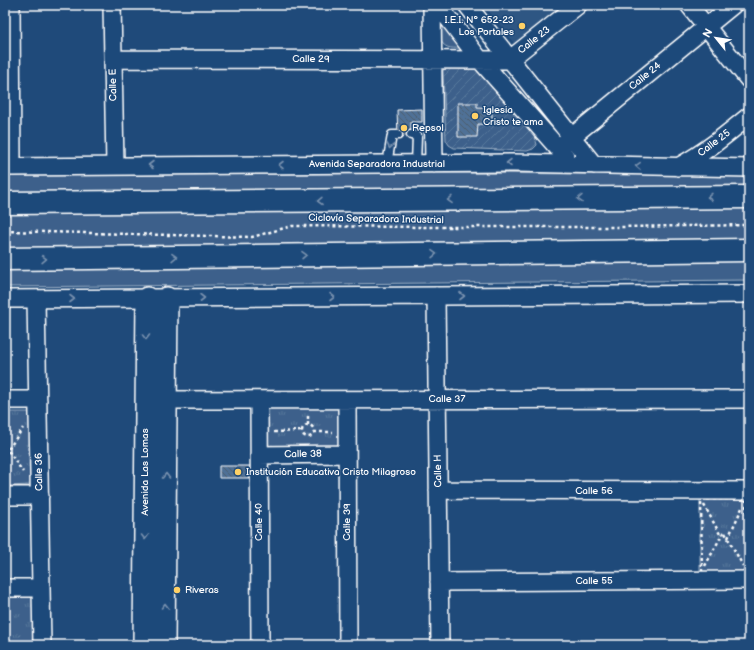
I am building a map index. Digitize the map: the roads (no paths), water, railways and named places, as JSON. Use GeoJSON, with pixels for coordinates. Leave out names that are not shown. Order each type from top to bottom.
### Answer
{"type":"FeatureCollection","features":[{"type":"Feature","properties":{"kind":"main road"},"geometry":{"type":"LineString","coordinates":[[5,203],[749,197]]}},
{"type":"Feature","properties":{"kind":"main road"},"geometry":{"type":"LineString","coordinates":[[5,259],[749,250]]}},
{"type":"Feature","properties":{"kind":"street"},"geometry":{"type":"LineString","coordinates":[[8,167],[11,5]]}},
{"type":"Feature","properties":{"kind":"street","name":"Calle E"},"geometry":{"type":"LineString","coordinates":[[112,5],[115,165]]}},
{"type":"Feature","properties":{"kind":"street"},"geometry":{"type":"LineString","coordinates":[[432,5],[434,164]]}},
{"type":"Feature","properties":{"kind":"street"},"geometry":{"type":"LineString","coordinates":[[438,5],[480,60],[572,164]]}},
{"type":"Feature","properties":{"kind":"street"},"geometry":{"type":"LineString","coordinates":[[467,5],[509,60],[594,165]]}},
{"type":"Feature","properties":{"kind":"street","name":"Calle 23"},"geometry":{"type":"LineString","coordinates":[[509,60],[578,5]]}},
{"type":"Feature","properties":{"kind":"street"},"geometry":{"type":"LineString","coordinates":[[689,5],[749,80]]}},
{"type":"Feature","properties":{"kind":"street","name":"Calle 24"},"geometry":{"type":"LineString","coordinates":[[558,148],[733,5]]}},
{"type":"Feature","properties":{"kind":"street","name":"Calle 29"},"geometry":{"type":"LineString","coordinates":[[113,59],[509,60]]}},
{"type":"Feature","properties":{"kind":"street","name":"Calle 25"},"geometry":{"type":"LineString","coordinates":[[678,167],[716,144],[749,116]]}},
{"type":"Feature","properties":{"kind":"street","name":"Avenida Separadora Industrial"},"geometry":{"type":"LineString","coordinates":[[8,167],[115,165],[572,164],[749,168]]}},
{"type":"Feature","properties":{"kind":"street"},"geometry":{"type":"LineString","coordinates":[[5,299],[749,294]]}},
{"type":"Feature","properties":{"kind":"street","name":"Calle H"},"geometry":{"type":"LineString","coordinates":[[436,296],[440,645]]}},
{"type":"Feature","properties":{"kind":"street","name":"Avenida Las Lomas"},"geometry":{"type":"LineString","coordinates":[[144,645],[146,298]]}},
{"type":"Feature","properties":{"kind":"street","name":"Avenida Las Lomas"},"geometry":{"type":"LineString","coordinates":[[164,645],[167,298]]}},
{"type":"Feature","properties":{"kind":"street","name":"Calle 36"},"geometry":{"type":"LineString","coordinates":[[36,299],[42,645]]}},
{"type":"Feature","properties":{"kind":"street","name":"Calle 37"},"geometry":{"type":"LineString","coordinates":[[146,400],[749,399]]}},
{"type":"Feature","properties":{"kind":"street"},"geometry":{"type":"LineString","coordinates":[[5,400],[38,400]]}},
{"type":"Feature","properties":{"kind":"street","name":"Calle 40"},"geometry":{"type":"LineString","coordinates":[[259,400],[263,455],[260,645]]}},
{"type":"Feature","properties":{"kind":"street","name":"Calle 39"},"geometry":{"type":"LineString","coordinates":[[347,400],[348,645]]}},
{"type":"Feature","properties":{"kind":"street","name":"Calle 38"},"geometry":{"type":"LineString","coordinates":[[263,455],[347,454]]}},
{"type":"Feature","properties":{"kind":"street","name":"Calle 56"},"geometry":{"type":"LineString","coordinates":[[438,490],[748,495]]}},
{"type":"Feature","properties":{"kind":"street"},"geometry":{"type":"LineString","coordinates":[[5,496],[40,496]]}},
{"type":"Feature","properties":{"kind":"street","name":"Calle 55"},"geometry":{"type":"LineString","coordinates":[[439,582],[748,577]]}},
{"type":"Feature","properties":{"kind":"street"},"geometry":{"type":"LineString","coordinates":[[5,588],[41,588]]}},
{"type":"Feature","properties":{"kind":"lane"},"geometry":{"type":"LineString","coordinates":[[386,164],[392,135],[398,134]]}},
{"type":"Feature","properties":{"kind":"lane"},"geometry":{"type":"LineString","coordinates":[[411,134],[417,136],[416,164]]}},
{"type":"Feature","properties":{"kind":"place","name":"I.E.I. N° 652-23 Los Portales"},"geometry":{"type":"Point","coordinates":[522,26]}},
{"type":"Feature","properties":{"kind":"place","name":"Iglesia Cristo te ama"},"geometry":{"type":"Point","coordinates":[475,116]}},
{"type":"Feature","properties":{"kind":"place","name":"Repsol"},"geometry":{"type":"Point","coordinates":[404,128]}},
{"type":"Feature","properties":{"kind":"place","name":"Institución Educativa Cristo Milagroso"},"geometry":{"type":"Point","coordinates":[238,472]}},
{"type":"Feature","properties":{"kind":"place","name":"Riveras"},"geometry":{"type":"Point","coordinates":[177,590]}}]}
